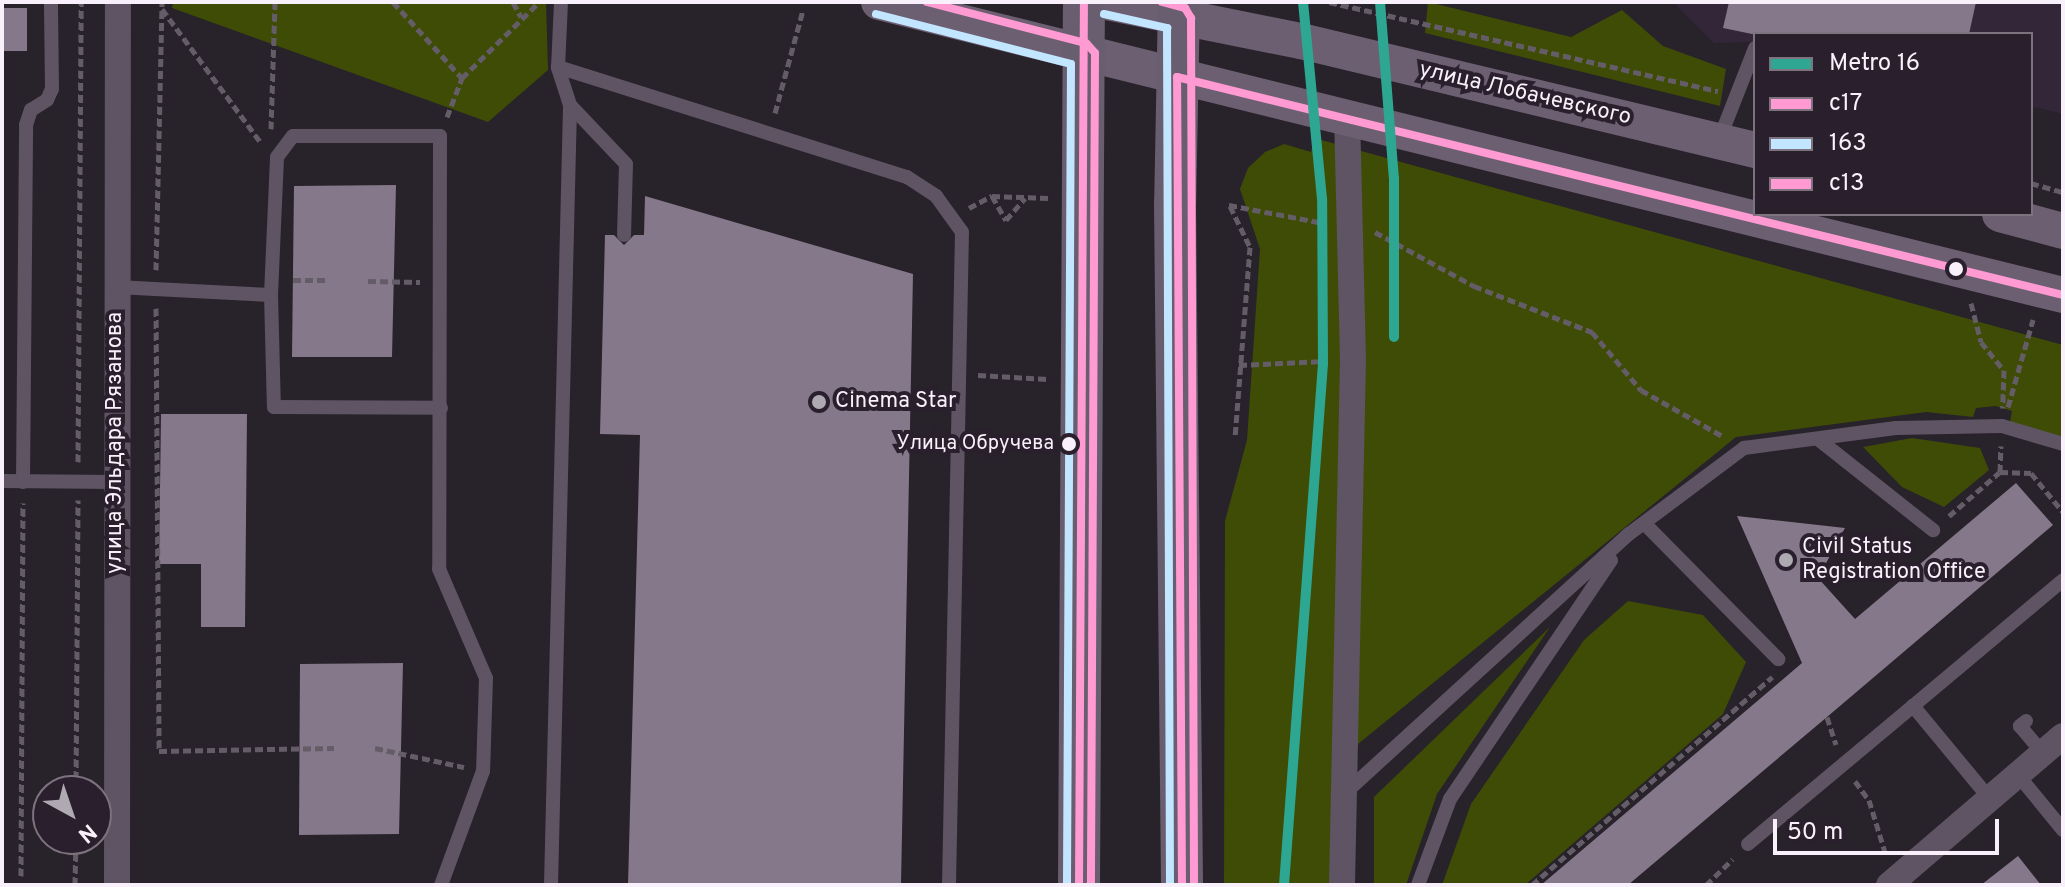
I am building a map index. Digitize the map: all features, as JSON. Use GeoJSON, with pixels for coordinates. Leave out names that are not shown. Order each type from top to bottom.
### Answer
{"type":"FeatureCollection","features":[{"type":"Feature","properties":{"kind":"main road"},"geometry":{"type":"LineString","coordinates":[[879,2],[1347,120],[2049,306]]}},
{"type":"Feature","properties":{"kind":"main road"},"geometry":{"type":"LineString","coordinates":[[1079,885],[1084,2]]}},
{"type":"Feature","properties":{"kind":"main road","name":"улица Лобачевского"},"geometry":{"type":"LineString","coordinates":[[1107,2],[1179,10],[1753,150]]}},
{"type":"Feature","properties":{"kind":"main road"},"geometry":{"type":"LineString","coordinates":[[1179,10],[1182,885]]}},
{"type":"Feature","properties":{"kind":"main road"},"geometry":{"type":"LineString","coordinates":[[2007,216],[2063,231]]}},
{"type":"Feature","properties":{"kind":"street","name":"улица Эльдара Рязанова"},"geometry":{"type":"LineString","coordinates":[[117,885],[118,2]]}},
{"type":"Feature","properties":{"kind":"street"},"geometry":{"type":"LineString","coordinates":[[1342,885],[1353,360],[1347,120]]}},
{"type":"Feature","properties":{"kind":"street"},"geometry":{"type":"LineString","coordinates":[[1889,885],[2053,745]]}},
{"type":"Feature","properties":{"kind":"lane"},"geometry":{"type":"LineString","coordinates":[[23,482],[26,125],[31,110],[47,100],[52,89],[51,2]]}},
{"type":"Feature","properties":{"kind":"lane"},"geometry":{"type":"LineString","coordinates":[[551,885],[570,105],[558,67],[561,2]]}},
{"type":"Feature","properties":{"kind":"lane"},"geometry":{"type":"LineString","coordinates":[[1719,141],[1753,53]]}},
{"type":"Feature","properties":{"kind":"lane"},"geometry":{"type":"LineString","coordinates":[[558,67],[907,177],[936,196],[962,232],[949,885]]}},
{"type":"Feature","properties":{"kind":"lane"},"geometry":{"type":"LineString","coordinates":[[570,105],[626,164],[624,235]]}},
{"type":"Feature","properties":{"kind":"lane"},"geometry":{"type":"LineString","coordinates":[[441,408],[274,407],[271,295],[274,156],[293,136],[440,136],[441,408],[439,569],[486,678],[483,771],[441,885]]}},
{"type":"Feature","properties":{"kind":"lane"},"geometry":{"type":"LineString","coordinates":[[116,287],[271,295]]}},
{"type":"Feature","properties":{"kind":"lane"},"geometry":{"type":"LineString","coordinates":[[1342,796],[1629,534],[1744,448],[1896,428],[2002,426],[2063,444]]}},
{"type":"Feature","properties":{"kind":"lane"},"geometry":{"type":"LineString","coordinates":[[1818,439],[1933,530]]}},
{"type":"Feature","properties":{"kind":"lane"},"geometry":{"type":"LineString","coordinates":[[2,481],[116,482]]}},
{"type":"Feature","properties":{"kind":"lane"},"geometry":{"type":"LineString","coordinates":[[1645,524],[1778,659]]}},
{"type":"Feature","properties":{"kind":"lane"},"geometry":{"type":"LineString","coordinates":[[1418,885],[1450,799],[1543,654],[1629,534]]}},
{"type":"Feature","properties":{"kind":"lane"},"geometry":{"type":"LineString","coordinates":[[1748,844],[2063,580]]}},
{"type":"Feature","properties":{"kind":"lane"},"geometry":{"type":"LineString","coordinates":[[1913,706],[1990,799]]}},
{"type":"Feature","properties":{"kind":"lane"},"geometry":{"type":"LineString","coordinates":[[2026,721],[2020,726],[2053,745]]}},
{"type":"Feature","properties":{"kind":"lane"},"geometry":{"type":"LineString","coordinates":[[2018,775],[2063,830]]}},
{"type":"Feature","properties":{"kind":"path"},"geometry":{"type":"LineString","coordinates":[[76,775],[81,2]]}},
{"type":"Feature","properties":{"kind":"path"},"geometry":{"type":"LineString","coordinates":[[274,156],[275,2]]}},
{"type":"Feature","properties":{"kind":"path"},"geometry":{"type":"LineString","coordinates":[[393,2],[462,78]]}},
{"type":"Feature","properties":{"kind":"path"},"geometry":{"type":"LineString","coordinates":[[513,2],[521,17]]}},
{"type":"Feature","properties":{"kind":"path"},"geometry":{"type":"LineString","coordinates":[[440,136],[462,78],[539,2]]}},
{"type":"Feature","properties":{"kind":"path"},"geometry":{"type":"LineString","coordinates":[[1329,2],[1735,95]]}},
{"type":"Feature","properties":{"kind":"path"},"geometry":{"type":"LineString","coordinates":[[162,5],[274,156]]}},
{"type":"Feature","properties":{"kind":"path"},"geometry":{"type":"LineString","coordinates":[[162,5],[156,288],[159,751],[334,748]]}},
{"type":"Feature","properties":{"kind":"path"},"geometry":{"type":"LineString","coordinates":[[783,86],[803,10]]}},
{"type":"Feature","properties":{"kind":"path"},"geometry":{"type":"LineString","coordinates":[[2033,184],[2063,192]]}},
{"type":"Feature","properties":{"kind":"path"},"geometry":{"type":"LineString","coordinates":[[1026,198],[1006,220],[992,196],[1053,198]]}},
{"type":"Feature","properties":{"kind":"path"},"geometry":{"type":"LineString","coordinates":[[1235,437],[1250,247],[1229,205],[1352,229],[1370,229],[1474,286],[1592,332],[1641,390],[1744,448]]}},
{"type":"Feature","properties":{"kind":"path"},"geometry":{"type":"LineString","coordinates":[[272,279],[328,280]]}},
{"type":"Feature","properties":{"kind":"path"},"geometry":{"type":"LineString","coordinates":[[368,281],[441,282]]}},
{"type":"Feature","properties":{"kind":"path"},"geometry":{"type":"LineString","coordinates":[[1969,295],[1981,342],[2004,370],[2000,472]]}},
{"type":"Feature","properties":{"kind":"path"},"geometry":{"type":"LineString","coordinates":[[2002,426],[2049,306]]}},
{"type":"Feature","properties":{"kind":"path"},"geometry":{"type":"LineString","coordinates":[[1239,365],[1353,360]]}},
{"type":"Feature","properties":{"kind":"path"},"geometry":{"type":"LineString","coordinates":[[957,374],[1049,379]]}},
{"type":"Feature","properties":{"kind":"path"},"geometry":{"type":"LineString","coordinates":[[1933,530],[2000,472],[2031,473],[2063,512]]}},
{"type":"Feature","properties":{"kind":"path"},"geometry":{"type":"LineString","coordinates":[[21,876],[23,482]]}},
{"type":"Feature","properties":{"kind":"path"},"geometry":{"type":"LineString","coordinates":[[1532,885],[1760,687]]}},
{"type":"Feature","properties":{"kind":"path"},"geometry":{"type":"LineString","coordinates":[[375,748],[483,771]]}},
{"type":"Feature","properties":{"kind":"path"},"geometry":{"type":"LineString","coordinates":[[1842,765],[1869,800],[1884,843],[1889,885]]}},
{"type":"Feature","properties":{"kind":"path"},"geometry":{"type":"LineString","coordinates":[[75,885],[76,855]]}},
{"type":"Feature","properties":{"kind":"path"},"geometry":{"type":"LineString","coordinates":[[1706,885],[1715,876]]}},
{"type":"Feature","properties":{"kind":"shaded area"},"geometry":{"type":"Polygon","coordinates":[[[1673,2],[2063,2],[2063,114],[2033,106],[2033,32],[1753,32],[1753,42],[1714,43],[1673,2]]]}},
{"type":"Feature","properties":{"kind":"green space"},"geometry":{"type":"Polygon","coordinates":[[[173,2],[546,2],[548,70],[488,122],[172,8],[173,2]]]}},
{"type":"Feature","properties":{"kind":"green space"},"geometry":{"type":"Polygon","coordinates":[[[1428,2],[1571,37],[1622,10],[1663,46],[1726,69],[1720,106],[1425,33],[1428,2]]]}},
{"type":"Feature","properties":{"kind":"green space"},"geometry":{"type":"Polygon","coordinates":[[[1314,138],[2063,345],[2063,439],[2010,422],[2012,411],[1996,406],[1976,408],[1973,417],[1926,412],[1736,437],[1358,744],[1333,885],[1224,885],[1225,521],[1247,440],[1260,249],[1240,189],[1248,168],[1265,152],[1284,144],[1311,152],[1314,138]]]}},
{"type":"Feature","properties":{"kind":"green space"},"geometry":{"type":"Polygon","coordinates":[[[1912,438],[1980,448],[1989,470],[1944,507],[1902,487],[1863,447],[1912,438]]]}},
{"type":"Feature","properties":{"kind":"green space"},"geometry":{"type":"Polygon","coordinates":[[[1628,601],[1703,615],[1746,662],[1723,714],[1525,885],[1442,885],[1471,804],[1584,640],[1628,601]]]}},
{"type":"Feature","properties":{"kind":"green space"},"geometry":{"type":"Polygon","coordinates":[[[1550,627],[1437,794],[1406,885],[1374,885],[1374,797],[1550,627]]]}},
{"type":"Feature","properties":{"kind":"building"},"geometry":{"type":"Polygon","coordinates":[[[1729,2],[1976,2],[1969,32],[1752,34],[1723,28],[1729,2]]]}},
{"type":"Feature","properties":{"kind":"building"},"geometry":{"type":"Polygon","coordinates":[[[2,8],[27,8],[27,51],[2,51],[2,8]]]}},
{"type":"Feature","properties":{"kind":"building"},"geometry":{"type":"Polygon","coordinates":[[[396,185],[392,357],[292,357],[294,186],[396,185]]]}},
{"type":"Feature","properties":{"kind":"building"},"geometry":{"type":"Polygon","coordinates":[[[645,196],[913,274],[901,885],[628,885],[640,435],[600,434],[605,235],[614,235],[624,245],[634,235],[644,235],[645,196]]]}},
{"type":"Feature","properties":{"kind":"building"},"geometry":{"type":"Polygon","coordinates":[[[161,414],[247,414],[245,627],[201,627],[201,564],[159,564],[161,414]]]}},
{"type":"Feature","properties":{"kind":"building"},"geometry":{"type":"Polygon","coordinates":[[[2016,483],[2053,525],[1827,717],[1628,885],[1541,885],[1802,663],[1737,516],[1845,528],[1818,578],[1855,619],[2016,483]]]}},
{"type":"Feature","properties":{"kind":"building"},"geometry":{"type":"Polygon","coordinates":[[[403,663],[399,834],[299,835],[300,664],[403,663]]]}},
{"type":"Feature","properties":{"kind":"building"},"geometry":{"type":"Polygon","coordinates":[[[2018,856],[2041,885],[1981,885],[2018,856]]]}},
{"type":"Feature","properties":{"kind":"metro line","name":"16"},"geometry":{"type":"LineString","coordinates":[[1284,885],[1323,364],[1322,199],[1303,2]]}},
{"type":"Feature","properties":{"kind":"metro line","name":"16"},"geometry":{"type":"LineString","coordinates":[[1380,2],[1394,178],[1394,337]]}},
{"type":"Feature","properties":{"kind":"transit line","name":"с13"},"geometry":{"type":"LineString","coordinates":[[927,2],[1086,43],[1095,53],[1091,885]]}},
{"type":"Feature","properties":{"kind":"transit line","name":"с17"},"geometry":{"type":"LineString","coordinates":[[1079,885],[1084,2]]}},
{"type":"Feature","properties":{"kind":"transit line","name":"с13"},"geometry":{"type":"LineString","coordinates":[[1162,2],[1185,8],[1191,18],[1194,885]]}},
{"type":"Feature","properties":{"kind":"transit line","name":"163"},"geometry":{"type":"LineString","coordinates":[[876,14],[1071,64],[1067,885]]}},
{"type":"Feature","properties":{"kind":"transit line","name":"163"},"geometry":{"type":"LineString","coordinates":[[1104,14],[1167,28],[1170,885]]}},
{"type":"Feature","properties":{"kind":"transit line","name":"с17"},"geometry":{"type":"LineString","coordinates":[[1182,885],[1177,77],[2063,295]]}},
{"type":"Feature","properties":{"kind":"place","name":"Cinema Star"},"geometry":{"type":"Point","coordinates":[819,402]}},
{"type":"Feature","properties":{"kind":"place","name":"Улица Обручева"},"geometry":{"type":"Point","coordinates":[1069,444]}},
{"type":"Feature","properties":{"kind":"place","name":"Civil Status Registration Office"},"geometry":{"type":"Point","coordinates":[1786,560]}}]}
